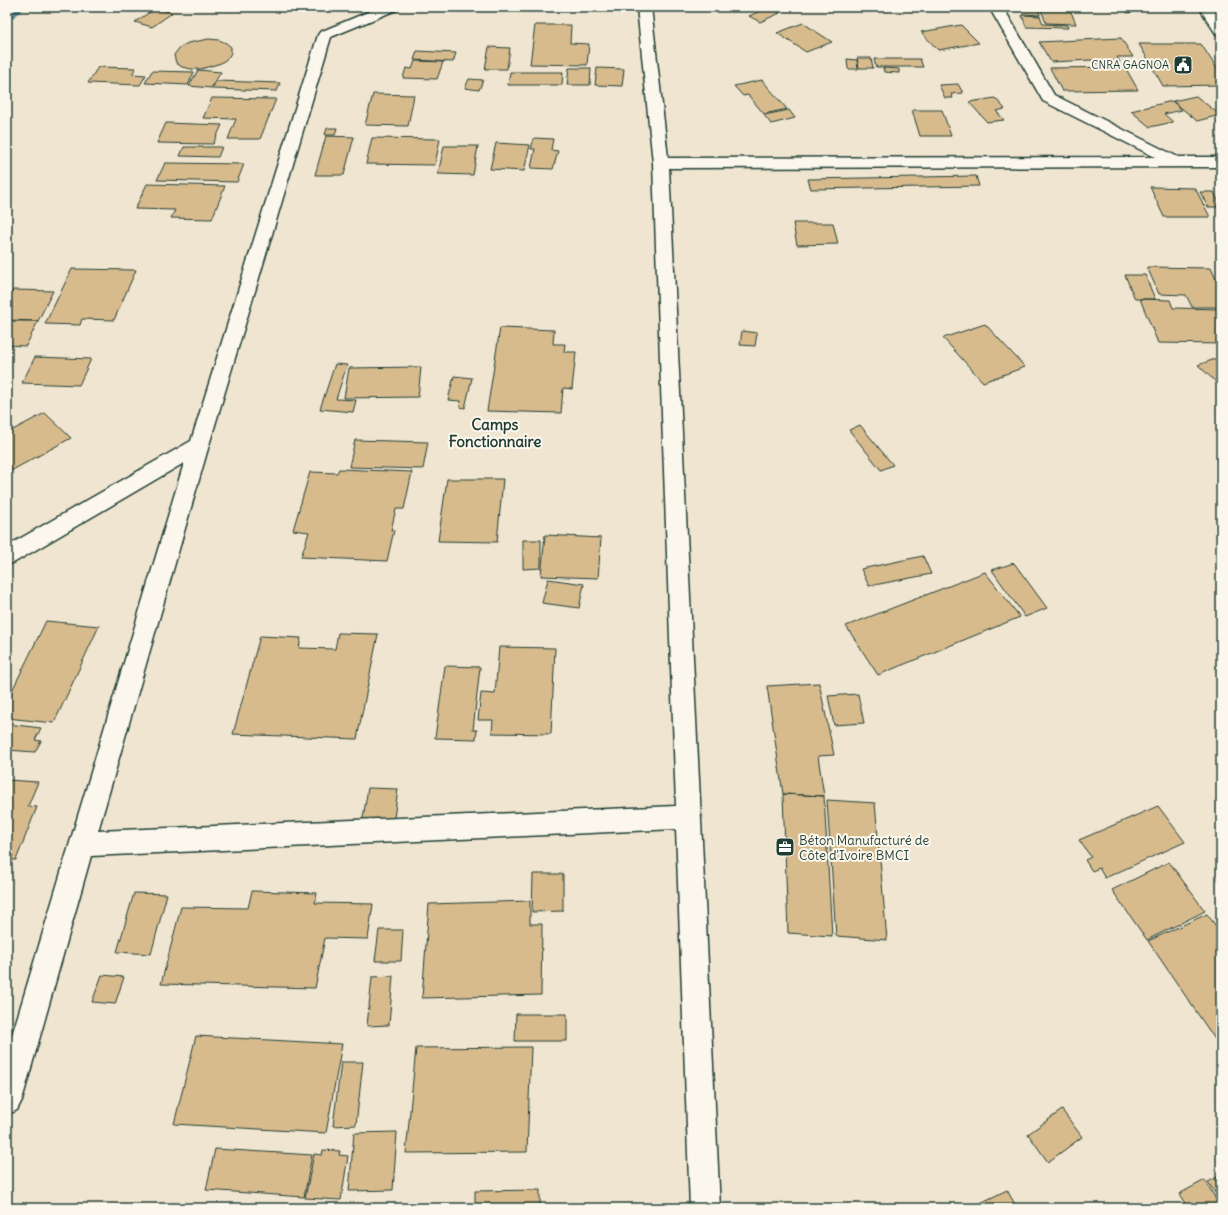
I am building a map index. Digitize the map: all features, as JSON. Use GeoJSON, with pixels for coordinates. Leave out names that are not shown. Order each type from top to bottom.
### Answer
{"type":"FeatureCollection","features":[{"type":"Feature","properties":{"kind":"street"},"geometry":{"type":"LineString","coordinates":[[7,1100],[199,445],[325,35],[391,7]]}},
{"type":"Feature","properties":{"kind":"street"},"geometry":{"type":"LineString","coordinates":[[644,7],[661,163],[705,1208]]}},
{"type":"Feature","properties":{"kind":"street"},"geometry":{"type":"LineString","coordinates":[[996,7],[1048,98],[1176,162]]}},
{"type":"Feature","properties":{"kind":"street"},"geometry":{"type":"LineString","coordinates":[[1206,7],[1221,31]]}},
{"type":"Feature","properties":{"kind":"street"},"geometry":{"type":"LineString","coordinates":[[661,163],[1221,162]]}},
{"type":"Feature","properties":{"kind":"street"},"geometry":{"type":"LineString","coordinates":[[7,556],[199,445]]}},
{"type":"Feature","properties":{"kind":"street"},"geometry":{"type":"LineString","coordinates":[[82,844],[688,817]]}},
{"type":"Feature","properties":{"kind":"building"},"geometry":{"type":"Polygon","coordinates":[[[522,7],[541,7],[540,11],[521,10],[522,7]]]}},
{"type":"Feature","properties":{"kind":"building"},"geometry":{"type":"Polygon","coordinates":[[[769,7],[780,13],[760,22],[749,16],[769,7]]]}},
{"type":"Feature","properties":{"kind":"building"},"geometry":{"type":"Polygon","coordinates":[[[1021,7],[1038,7],[1040,15],[1023,14],[1021,7]]]}},
{"type":"Feature","properties":{"kind":"building"},"geometry":{"type":"Polygon","coordinates":[[[1040,7],[1069,7],[1076,24],[1046,23],[1040,7]]]}},
{"type":"Feature","properties":{"kind":"building"},"geometry":{"type":"Polygon","coordinates":[[[1120,7],[1143,7],[1146,9],[1128,13],[1120,7]]]}},
{"type":"Feature","properties":{"kind":"building"},"geometry":{"type":"Polygon","coordinates":[[[156,8],[172,13],[152,27],[135,22],[156,8]]]}},
{"type":"Feature","properties":{"kind":"building"},"geometry":{"type":"Polygon","coordinates":[[[1022,15],[1040,16],[1043,24],[1067,25],[1068,28],[1026,27],[1022,15]]]}},
{"type":"Feature","properties":{"kind":"building"},"geometry":{"type":"Polygon","coordinates":[[[803,23],[832,42],[806,52],[777,33],[803,23]]]}},
{"type":"Feature","properties":{"kind":"building"},"geometry":{"type":"Polygon","coordinates":[[[535,25],[571,25],[570,43],[589,44],[587,65],[530,64],[535,25]]]}},
{"type":"Feature","properties":{"kind":"building"},"geometry":{"type":"Polygon","coordinates":[[[961,25],[979,43],[938,50],[921,32],[961,25]]]}},
{"type":"Feature","properties":{"kind":"building"},"geometry":{"type":"Polygon","coordinates":[[[1121,38],[1133,57],[1117,57],[1120,62],[1094,63],[1092,60],[1051,62],[1039,42],[1121,38]]]}},
{"type":"Feature","properties":{"kind":"building"},"geometry":{"type":"Polygon","coordinates":[[[209,39],[219,40],[231,47],[231,53],[228,58],[221,63],[201,69],[182,67],[176,63],[174,55],[180,47],[188,43],[209,39]]]}},
{"type":"Feature","properties":{"kind":"building"},"geometry":{"type":"Polygon","coordinates":[[[1139,44],[1201,44],[1221,75],[1221,85],[1163,86],[1139,44]]]}},
{"type":"Feature","properties":{"kind":"building"},"geometry":{"type":"Polygon","coordinates":[[[489,47],[510,48],[507,69],[485,69],[489,47]]]}},
{"type":"Feature","properties":{"kind":"building"},"geometry":{"type":"Polygon","coordinates":[[[417,51],[456,53],[453,62],[414,60],[417,51]]]}},
{"type":"Feature","properties":{"kind":"building"},"geometry":{"type":"Polygon","coordinates":[[[857,58],[871,58],[873,68],[859,68],[857,58]]]}},
{"type":"Feature","properties":{"kind":"building"},"geometry":{"type":"Polygon","coordinates":[[[847,59],[857,60],[858,69],[848,69],[847,59]]]}},
{"type":"Feature","properties":{"kind":"building"},"geometry":{"type":"Polygon","coordinates":[[[874,59],[920,59],[923,67],[876,67],[874,59]]]}},
{"type":"Feature","properties":{"kind":"building"},"geometry":{"type":"Polygon","coordinates":[[[415,61],[443,62],[437,79],[403,78],[406,68],[412,69],[415,61]]]}},
{"type":"Feature","properties":{"kind":"building"},"geometry":{"type":"Polygon","coordinates":[[[98,67],[136,68],[132,74],[146,75],[140,85],[88,83],[98,67]]]}},
{"type":"Feature","properties":{"kind":"building"},"geometry":{"type":"Polygon","coordinates":[[[1125,67],[1138,90],[1062,91],[1050,68],[1125,67]]]}},
{"type":"Feature","properties":{"kind":"building"},"geometry":{"type":"Polygon","coordinates":[[[569,68],[591,68],[590,85],[567,85],[569,68]]]}},
{"type":"Feature","properties":{"kind":"building"},"geometry":{"type":"Polygon","coordinates":[[[597,68],[624,69],[622,86],[595,85],[597,68]]]}},
{"type":"Feature","properties":{"kind":"building"},"geometry":{"type":"Polygon","coordinates":[[[883,68],[899,69],[899,73],[884,72],[883,68]]]}},
{"type":"Feature","properties":{"kind":"building"},"geometry":{"type":"Polygon","coordinates":[[[198,70],[221,72],[211,88],[189,86],[198,70]]]}},
{"type":"Feature","properties":{"kind":"building"},"geometry":{"type":"Polygon","coordinates":[[[152,71],[194,72],[188,85],[145,83],[152,71]]]}},
{"type":"Feature","properties":{"kind":"building"},"geometry":{"type":"Polygon","coordinates":[[[510,72],[563,72],[562,85],[508,85],[510,72]]]}},
{"type":"Feature","properties":{"kind":"building"},"geometry":{"type":"Polygon","coordinates":[[[469,79],[483,80],[479,90],[465,88],[469,79]]]}},
{"type":"Feature","properties":{"kind":"building"},"geometry":{"type":"Polygon","coordinates":[[[762,80],[787,109],[764,114],[748,95],[743,96],[734,86],[762,80]]]}},
{"type":"Feature","properties":{"kind":"building"},"geometry":{"type":"Polygon","coordinates":[[[216,81],[280,83],[277,91],[212,89],[216,81]]]}},
{"type":"Feature","properties":{"kind":"building"},"geometry":{"type":"Polygon","coordinates":[[[958,84],[963,93],[951,94],[953,98],[945,98],[939,85],[958,84]]]}},
{"type":"Feature","properties":{"kind":"building"},"geometry":{"type":"Polygon","coordinates":[[[373,94],[414,95],[408,126],[365,125],[373,94]]]}},
{"type":"Feature","properties":{"kind":"building"},"geometry":{"type":"Polygon","coordinates":[[[1196,96],[1220,115],[1197,121],[1173,101],[1196,96]]]}},
{"type":"Feature","properties":{"kind":"building"},"geometry":{"type":"Polygon","coordinates":[[[212,98],[276,99],[260,139],[228,139],[236,119],[203,118],[212,98]]]}},
{"type":"Feature","properties":{"kind":"building"},"geometry":{"type":"Polygon","coordinates":[[[995,98],[1005,109],[996,111],[1004,120],[987,122],[969,102],[995,98]]]}},
{"type":"Feature","properties":{"kind":"building"},"geometry":{"type":"Polygon","coordinates":[[[1172,101],[1182,110],[1164,114],[1173,122],[1150,127],[1131,111],[1172,101]]]}},
{"type":"Feature","properties":{"kind":"building"},"geometry":{"type":"Polygon","coordinates":[[[789,110],[795,118],[771,124],[764,115],[789,110]]]}},
{"type":"Feature","properties":{"kind":"building"},"geometry":{"type":"Polygon","coordinates":[[[912,110],[942,110],[951,136],[920,136],[912,110]]]}},
{"type":"Feature","properties":{"kind":"building"},"geometry":{"type":"Polygon","coordinates":[[[166,123],[222,125],[213,144],[157,143],[166,123]]]}},
{"type":"Feature","properties":{"kind":"building"},"geometry":{"type":"Polygon","coordinates":[[[327,128],[337,128],[335,135],[325,135],[327,128]]]}},
{"type":"Feature","properties":{"kind":"building"},"geometry":{"type":"Polygon","coordinates":[[[326,136],[354,137],[344,175],[315,175],[326,136]]]}},
{"type":"Feature","properties":{"kind":"building"},"geometry":{"type":"Polygon","coordinates":[[[372,138],[440,139],[435,165],[366,164],[372,138]]]}},
{"type":"Feature","properties":{"kind":"building"},"geometry":{"type":"Polygon","coordinates":[[[534,138],[553,139],[551,150],[558,151],[553,169],[531,168],[535,149],[531,149],[534,138]]]}},
{"type":"Feature","properties":{"kind":"building"},"geometry":{"type":"Polygon","coordinates":[[[496,143],[530,145],[524,171],[490,169],[496,143]]]}},
{"type":"Feature","properties":{"kind":"building"},"geometry":{"type":"Polygon","coordinates":[[[444,146],[478,146],[473,175],[438,174],[444,146]]]}},
{"type":"Feature","properties":{"kind":"building"},"geometry":{"type":"Polygon","coordinates":[[[184,147],[222,147],[218,157],[180,156],[184,147]]]}},
{"type":"Feature","properties":{"kind":"building"},"geometry":{"type":"Polygon","coordinates":[[[165,163],[244,164],[237,182],[157,180],[165,163]]]}},
{"type":"Feature","properties":{"kind":"building"},"geometry":{"type":"Polygon","coordinates":[[[976,176],[979,186],[811,189],[808,179],[976,176]]]}},
{"type":"Feature","properties":{"kind":"building"},"geometry":{"type":"Polygon","coordinates":[[[147,184],[225,186],[212,219],[171,218],[175,210],[135,209],[147,184]]]}},
{"type":"Feature","properties":{"kind":"building"},"geometry":{"type":"Polygon","coordinates":[[[1150,187],[1195,188],[1210,217],[1164,217],[1150,187]]]}},
{"type":"Feature","properties":{"kind":"building"},"geometry":{"type":"Polygon","coordinates":[[[1200,192],[1214,192],[1221,207],[1208,207],[1200,192]]]}},
{"type":"Feature","properties":{"kind":"building"},"geometry":{"type":"Polygon","coordinates":[[[793,223],[833,223],[838,244],[797,245],[793,223]]]}},
{"type":"Feature","properties":{"kind":"building"},"geometry":{"type":"Polygon","coordinates":[[[1147,267],[1211,268],[1221,291],[1221,307],[1192,307],[1186,295],[1159,294],[1147,267]]]}},
{"type":"Feature","properties":{"kind":"building"},"geometry":{"type":"Polygon","coordinates":[[[72,269],[136,270],[114,320],[82,319],[80,325],[45,324],[72,269]]]}},
{"type":"Feature","properties":{"kind":"building"},"geometry":{"type":"Polygon","coordinates":[[[1125,275],[1145,275],[1155,299],[1135,299],[1125,275]]]}},
{"type":"Feature","properties":{"kind":"building"},"geometry":{"type":"Polygon","coordinates":[[[13,290],[53,291],[38,321],[7,320],[7,301],[13,290]]]}},
{"type":"Feature","properties":{"kind":"building"},"geometry":{"type":"Polygon","coordinates":[[[1140,299],[1170,300],[1173,308],[1221,309],[1221,344],[1158,343],[1140,299]]]}},
{"type":"Feature","properties":{"kind":"building"},"geometry":{"type":"Polygon","coordinates":[[[7,321],[38,321],[26,346],[7,345],[7,321]]]}},
{"type":"Feature","properties":{"kind":"building"},"geometry":{"type":"Polygon","coordinates":[[[985,324],[1025,367],[983,382],[943,338],[985,324]]]}},
{"type":"Feature","properties":{"kind":"building"},"geometry":{"type":"Polygon","coordinates":[[[500,328],[554,330],[553,344],[565,344],[564,352],[576,352],[572,389],[563,388],[561,413],[487,411],[500,328]]]}},
{"type":"Feature","properties":{"kind":"building"},"geometry":{"type":"Polygon","coordinates":[[[742,331],[757,333],[755,346],[740,345],[742,331]]]}},
{"type":"Feature","properties":{"kind":"building"},"geometry":{"type":"Polygon","coordinates":[[[35,357],[91,359],[79,385],[22,383],[35,357]]]}},
{"type":"Feature","properties":{"kind":"building"},"geometry":{"type":"Polygon","coordinates":[[[1221,357],[1221,387],[1198,365],[1221,357]]]}},
{"type":"Feature","properties":{"kind":"building"},"geometry":{"type":"Polygon","coordinates":[[[335,364],[347,365],[336,399],[356,400],[353,412],[320,409],[335,364]]]}},
{"type":"Feature","properties":{"kind":"building"},"geometry":{"type":"Polygon","coordinates":[[[421,367],[418,397],[344,398],[349,368],[421,367]]]}},
{"type":"Feature","properties":{"kind":"building"},"geometry":{"type":"Polygon","coordinates":[[[454,376],[472,378],[465,408],[460,407],[461,401],[448,400],[454,376]]]}},
{"type":"Feature","properties":{"kind":"building"},"geometry":{"type":"Polygon","coordinates":[[[45,413],[71,438],[7,473],[7,433],[45,413]]]}},
{"type":"Feature","properties":{"kind":"building"},"geometry":{"type":"Polygon","coordinates":[[[860,425],[893,465],[881,470],[849,430],[860,425]]]}},
{"type":"Feature","properties":{"kind":"building"},"geometry":{"type":"Polygon","coordinates":[[[355,440],[428,442],[423,469],[349,467],[355,440]]]}},
{"type":"Feature","properties":{"kind":"building"},"geometry":{"type":"Polygon","coordinates":[[[339,469],[412,472],[404,509],[396,509],[391,530],[394,530],[387,561],[301,557],[309,532],[293,530],[310,472],[337,473],[339,469]]]}},
{"type":"Feature","properties":{"kind":"building"},"geometry":{"type":"Polygon","coordinates":[[[447,479],[503,479],[497,542],[438,541],[447,479]]]}},
{"type":"Feature","properties":{"kind":"building"},"geometry":{"type":"Polygon","coordinates":[[[545,535],[601,538],[598,578],[541,576],[545,535]]]}},
{"type":"Feature","properties":{"kind":"building"},"geometry":{"type":"Polygon","coordinates":[[[523,540],[541,540],[541,568],[523,569],[523,540]]]}},
{"type":"Feature","properties":{"kind":"building"},"geometry":{"type":"Polygon","coordinates":[[[923,556],[931,574],[869,586],[861,569],[923,556]]]}},
{"type":"Feature","properties":{"kind":"building"},"geometry":{"type":"Polygon","coordinates":[[[1014,563],[1047,608],[1025,617],[992,570],[1014,563]]]}},
{"type":"Feature","properties":{"kind":"building"},"geometry":{"type":"Polygon","coordinates":[[[985,572],[1020,617],[878,675],[846,626],[985,572]]]}},
{"type":"Feature","properties":{"kind":"building"},"geometry":{"type":"Polygon","coordinates":[[[548,579],[584,584],[579,608],[542,603],[548,579]]]}},
{"type":"Feature","properties":{"kind":"building"},"geometry":{"type":"Polygon","coordinates":[[[46,621],[99,626],[54,723],[7,718],[7,701],[46,621]]]}},
{"type":"Feature","properties":{"kind":"building"},"geometry":{"type":"Polygon","coordinates":[[[338,633],[378,634],[357,739],[233,734],[260,636],[301,638],[299,648],[335,649],[338,633]]]}},
{"type":"Feature","properties":{"kind":"building"},"geometry":{"type":"Polygon","coordinates":[[[499,647],[555,648],[551,734],[492,733],[493,720],[478,720],[481,693],[495,694],[499,647]]]}},
{"type":"Feature","properties":{"kind":"building"},"geometry":{"type":"Polygon","coordinates":[[[445,666],[480,667],[473,730],[477,730],[476,739],[435,738],[445,666]]]}},
{"type":"Feature","properties":{"kind":"building"},"geometry":{"type":"Polygon","coordinates":[[[819,683],[834,755],[818,756],[824,796],[783,794],[767,686],[819,683]]]}},
{"type":"Feature","properties":{"kind":"building"},"geometry":{"type":"Polygon","coordinates":[[[858,694],[864,723],[834,725],[828,696],[858,694]]]}},
{"type":"Feature","properties":{"kind":"building"},"geometry":{"type":"Polygon","coordinates":[[[7,724],[41,728],[35,740],[41,741],[35,752],[7,750],[7,724]]]}},
{"type":"Feature","properties":{"kind":"building"},"geometry":{"type":"Polygon","coordinates":[[[7,780],[38,782],[28,806],[37,807],[16,860],[7,860],[7,780]]]}},
{"type":"Feature","properties":{"kind":"building"},"geometry":{"type":"Polygon","coordinates":[[[368,788],[398,789],[393,825],[362,824],[368,788]]]}},
{"type":"Feature","properties":{"kind":"building"},"geometry":{"type":"Polygon","coordinates":[[[783,794],[824,796],[832,936],[788,933],[783,794]]]}},
{"type":"Feature","properties":{"kind":"building"},"geometry":{"type":"Polygon","coordinates":[[[827,800],[875,803],[887,940],[836,936],[827,800]]]}},
{"type":"Feature","properties":{"kind":"building"},"geometry":{"type":"Polygon","coordinates":[[[1158,806],[1185,842],[1105,878],[1099,868],[1092,871],[1085,860],[1091,857],[1079,840],[1158,806]]]}},
{"type":"Feature","properties":{"kind":"building"},"geometry":{"type":"Polygon","coordinates":[[[1169,862],[1205,911],[1147,940],[1112,890],[1169,862]]]}},
{"type":"Feature","properties":{"kind":"building"},"geometry":{"type":"Polygon","coordinates":[[[533,874],[563,874],[563,911],[532,912],[533,874]]]}},
{"type":"Feature","properties":{"kind":"building"},"geometry":{"type":"Polygon","coordinates":[[[252,891],[317,893],[315,903],[373,904],[368,939],[325,938],[315,988],[161,984],[181,907],[248,908],[252,891]]]}},
{"type":"Feature","properties":{"kind":"building"},"geometry":{"type":"Polygon","coordinates":[[[134,893],[167,894],[151,954],[117,952],[134,893]]]}},
{"type":"Feature","properties":{"kind":"building"},"geometry":{"type":"Polygon","coordinates":[[[530,901],[530,924],[542,924],[541,995],[422,998],[429,904],[530,901]]]}},
{"type":"Feature","properties":{"kind":"building"},"geometry":{"type":"Polygon","coordinates":[[[1207,914],[1221,933],[1221,1048],[1148,941],[1207,914]]]}},
{"type":"Feature","properties":{"kind":"building"},"geometry":{"type":"Polygon","coordinates":[[[379,930],[403,930],[401,961],[375,961],[379,930]]]}},
{"type":"Feature","properties":{"kind":"building"},"geometry":{"type":"Polygon","coordinates":[[[102,975],[124,977],[115,1004],[92,1002],[102,975]]]}},
{"type":"Feature","properties":{"kind":"building"},"geometry":{"type":"Polygon","coordinates":[[[393,976],[389,1025],[367,1026],[372,977],[393,976]]]}},
{"type":"Feature","properties":{"kind":"building"},"geometry":{"type":"Polygon","coordinates":[[[516,1014],[567,1014],[567,1041],[515,1041],[516,1014]]]}},
{"type":"Feature","properties":{"kind":"building"},"geometry":{"type":"Polygon","coordinates":[[[196,1036],[342,1044],[326,1133],[174,1124],[196,1036]]]}},
{"type":"Feature","properties":{"kind":"building"},"geometry":{"type":"Polygon","coordinates":[[[531,1047],[527,1152],[406,1153],[416,1048],[531,1047]]]}},
{"type":"Feature","properties":{"kind":"building"},"geometry":{"type":"Polygon","coordinates":[[[341,1062],[363,1062],[356,1125],[333,1126],[341,1062]]]}},
{"type":"Feature","properties":{"kind":"building"},"geometry":{"type":"Polygon","coordinates":[[[1062,1110],[1082,1137],[1048,1162],[1028,1134],[1062,1110]]]}},
{"type":"Feature","properties":{"kind":"building"},"geometry":{"type":"Polygon","coordinates":[[[397,1132],[393,1190],[349,1191],[354,1133],[397,1132]]]}},
{"type":"Feature","properties":{"kind":"building"},"geometry":{"type":"Polygon","coordinates":[[[215,1149],[312,1155],[304,1197],[206,1190],[215,1149]]]}},
{"type":"Feature","properties":{"kind":"building"},"geometry":{"type":"Polygon","coordinates":[[[323,1150],[340,1151],[339,1155],[348,1156],[341,1200],[305,1198],[314,1154],[322,1155],[323,1150]]]}},
{"type":"Feature","properties":{"kind":"building"},"geometry":{"type":"Polygon","coordinates":[[[1221,1175],[1221,1202],[1208,1182],[1221,1175]]]}},
{"type":"Feature","properties":{"kind":"building"},"geometry":{"type":"Polygon","coordinates":[[[1205,1180],[1221,1208],[1188,1208],[1179,1194],[1205,1180]]]}},
{"type":"Feature","properties":{"kind":"building"},"geometry":{"type":"Polygon","coordinates":[[[540,1190],[540,1208],[475,1208],[475,1191],[540,1190]]]}},
{"type":"Feature","properties":{"kind":"building"},"geometry":{"type":"Polygon","coordinates":[[[1007,1190],[1017,1208],[970,1208],[1007,1190]]]}},
{"type":"Feature","properties":{"kind":"waterway"},"geometry":{"type":"LineString","coordinates":[[7,21],[23,7]]}},
{"type":"Feature","properties":{"kind":"place","name":"CNRA GAGNOA"},"geometry":{"type":"Point","coordinates":[1183,65]}},
{"type":"Feature","properties":{"kind":"place","name":"Béton Manufacturé de Côte d'Ivoire BMCI"},"geometry":{"type":"Point","coordinates":[785,847]}},
{"type":"Feature","properties":{"kind":"district","name":"Camps Fonctionnaire"},"geometry":{"type":"Point","coordinates":[495,434]}}]}
